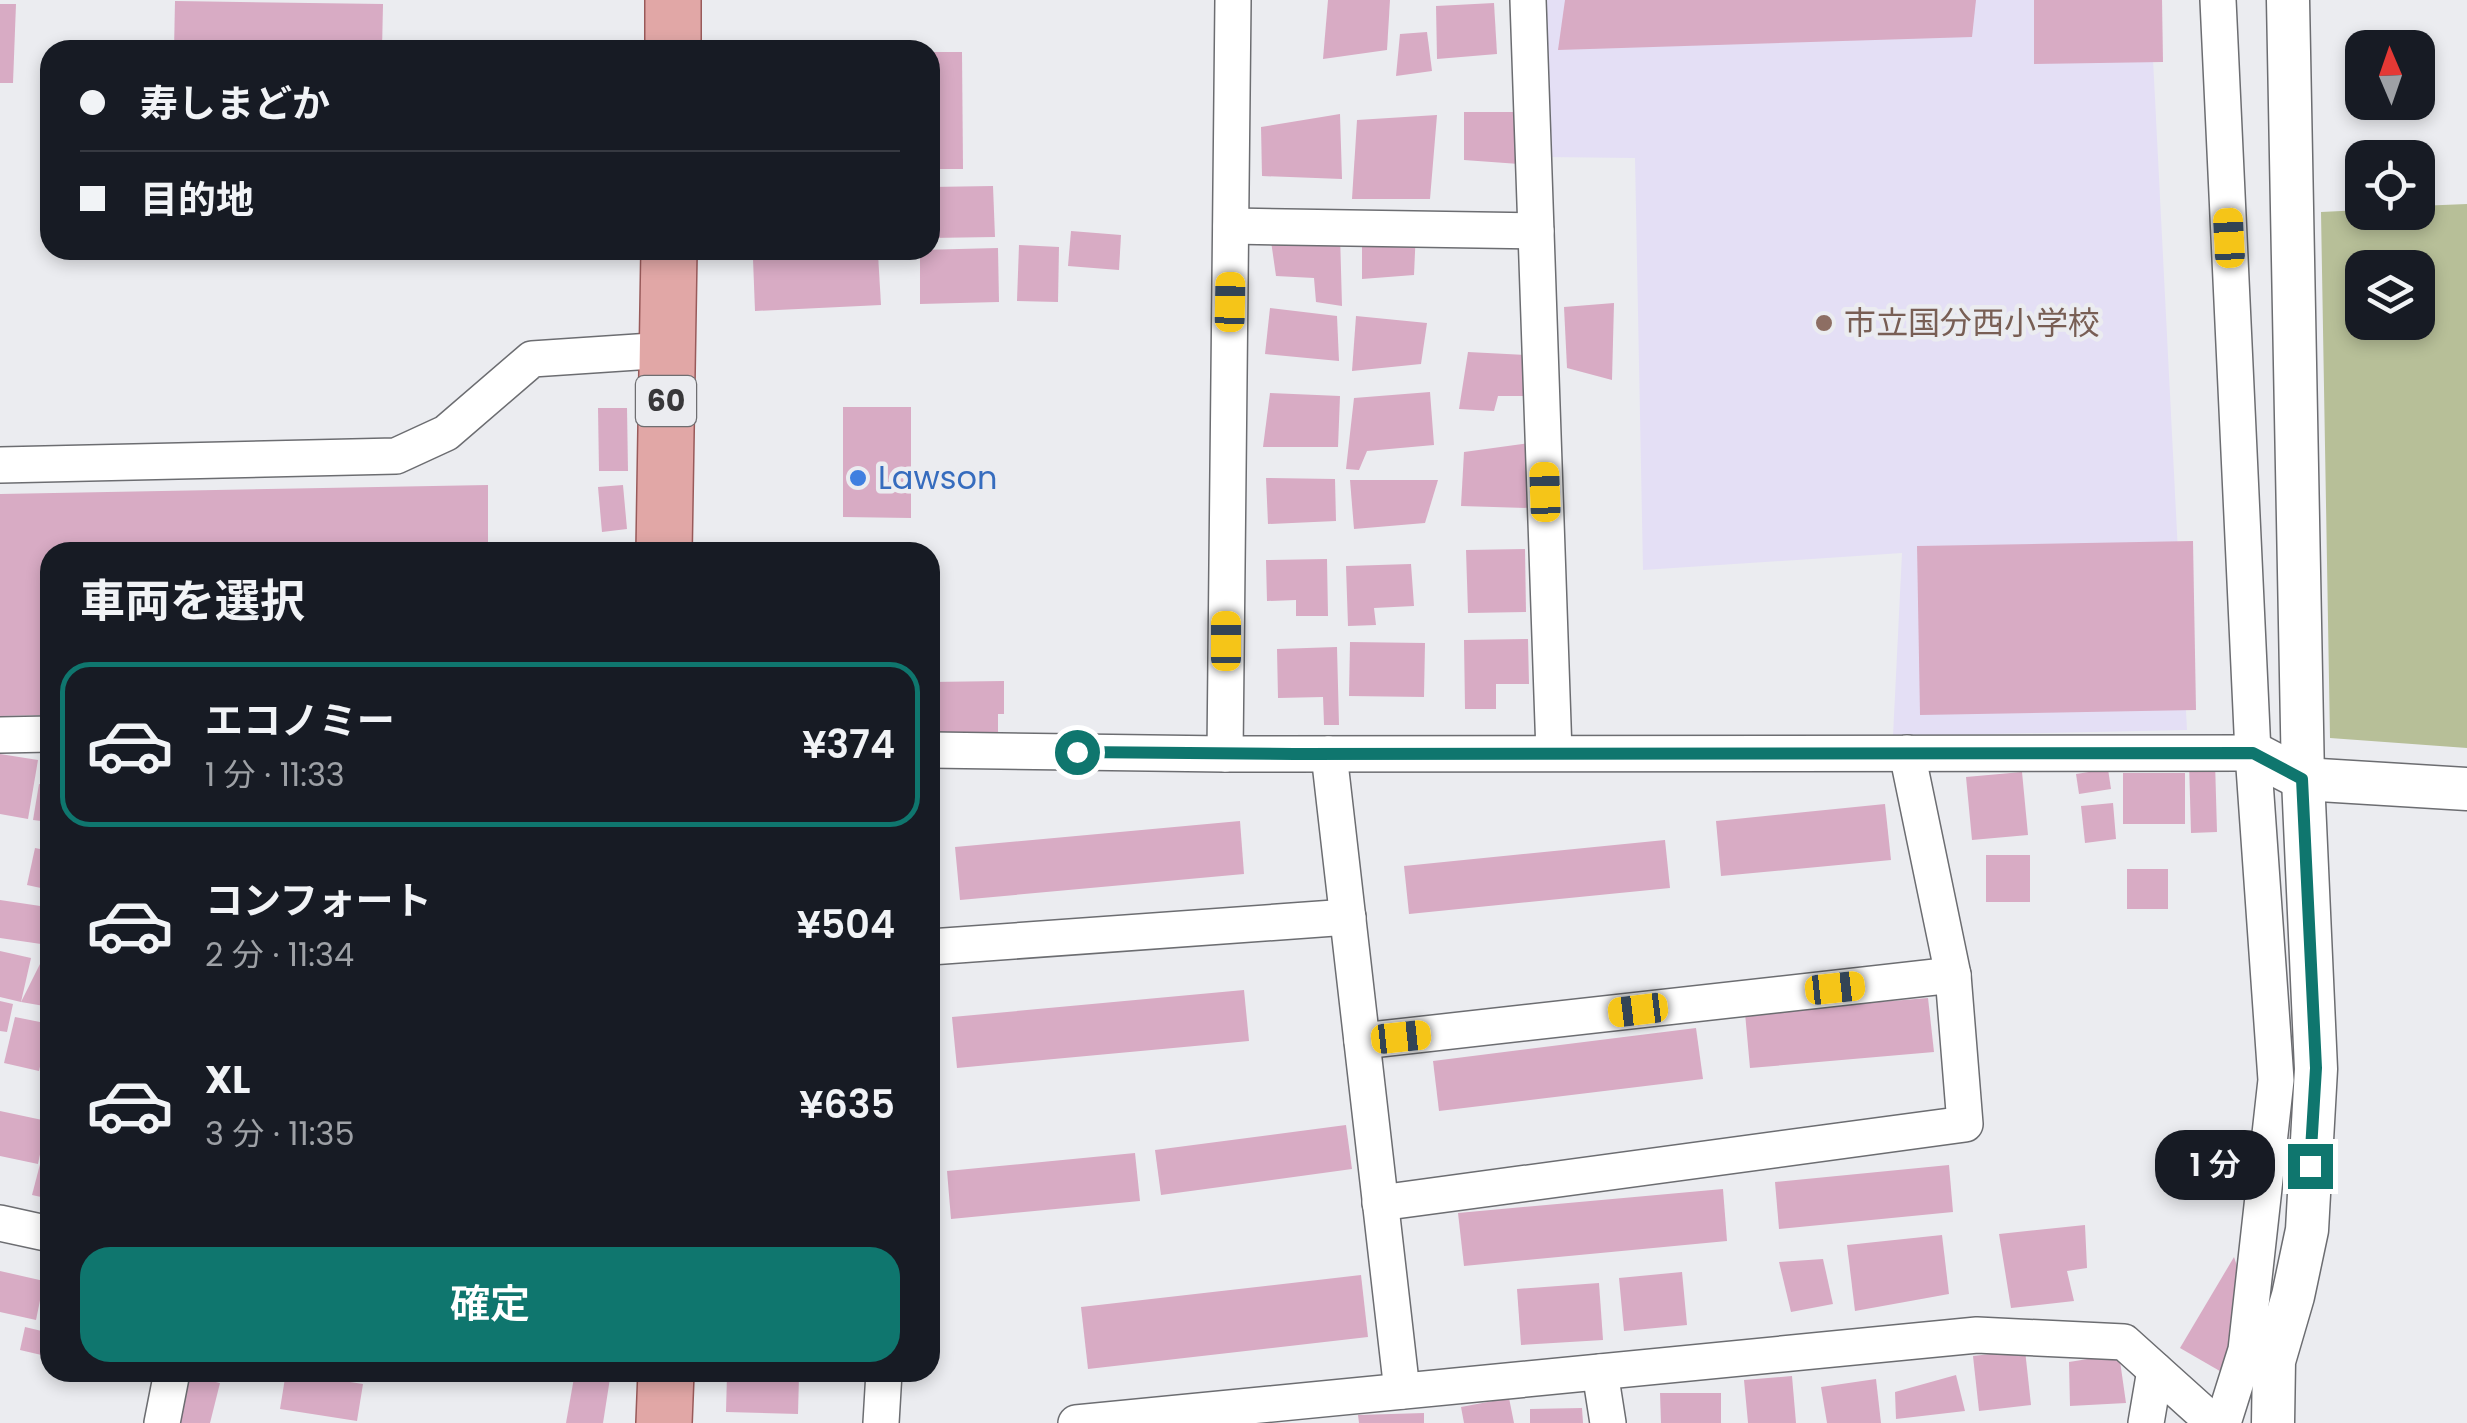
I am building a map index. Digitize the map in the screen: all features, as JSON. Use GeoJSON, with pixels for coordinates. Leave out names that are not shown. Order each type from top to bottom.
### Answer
{"type":"FeatureCollection","features":[{"type":"Feature","properties":{"kind":"main road"},"geometry":{"type":"LineString","coordinates":[[673,0],[673,40]]}},
{"type":"Feature","properties":{"kind":"main road","name":"60"},"geometry":{"type":"LineString","coordinates":[[664,542],[669,260]]}},
{"type":"Feature","properties":{"kind":"main road"},"geometry":{"type":"LineString","coordinates":[[664,1423],[666,1382]]}},
{"type":"Feature","properties":{"kind":"street"},"geometry":{"type":"LineString","coordinates":[[1224,754],[1234,0]]}},
{"type":"Feature","properties":{"kind":"street"},"geometry":{"type":"LineString","coordinates":[[1528,0],[1554,753]]}},
{"type":"Feature","properties":{"kind":"street"},"geometry":{"type":"LineString","coordinates":[[2218,0],[2253,753],[2276,1080],[2260,1356],[2273,1423]]}},
{"type":"Feature","properties":{"kind":"street"},"geometry":{"type":"LineString","coordinates":[[2224,1423],[2293,1296],[2307,1230],[2316,1068],[2302,779],[2288,0]]}},
{"type":"Feature","properties":{"kind":"street"},"geometry":{"type":"LineString","coordinates":[[1231,226],[1536,231]]}},
{"type":"Feature","properties":{"kind":"street"},"geometry":{"type":"LineString","coordinates":[[0,465],[396,456],[446,432],[532,359],[667,350]]}},
{"type":"Feature","properties":{"kind":"street"},"geometry":{"type":"LineString","coordinates":[[0,735],[40,734]]}},
{"type":"Feature","properties":{"kind":"street"},"geometry":{"type":"LineString","coordinates":[[940,750],[1224,754],[2253,753],[2302,779],[2467,789]]}},
{"type":"Feature","properties":{"kind":"street"},"geometry":{"type":"LineString","coordinates":[[1380,1202],[1965,1124],[1953,975],[1907,753]]}},
{"type":"Feature","properties":{"kind":"street"},"geometry":{"type":"LineString","coordinates":[[1329,754],[1402,1392]]}},
{"type":"Feature","properties":{"kind":"street"},"geometry":{"type":"LineString","coordinates":[[940,946],[1348,917]]}},
{"type":"Feature","properties":{"kind":"street"},"geometry":{"type":"LineString","coordinates":[[1362,1041],[1953,975]]}},
{"type":"Feature","properties":{"kind":"street"},"geometry":{"type":"LineString","coordinates":[[0,1223],[40,1232]]}},
{"type":"Feature","properties":{"kind":"street"},"geometry":{"type":"LineString","coordinates":[[1076,1423],[1977,1335],[2124,1342],[2214,1423]]}},
{"type":"Feature","properties":{"kind":"street"},"geometry":{"type":"LineString","coordinates":[[2146,1423],[2155,1370]]}},
{"type":"Feature","properties":{"kind":"street"},"geometry":{"type":"LineString","coordinates":[[1600,1372],[1608,1423]]}},
{"type":"Feature","properties":{"kind":"street"},"geometry":{"type":"LineString","coordinates":[[162,1423],[170,1382]]}},
{"type":"Feature","properties":{"kind":"street"},"geometry":{"type":"LineString","coordinates":[[882,1423],[884,1382]]}},
{"type":"Feature","properties":{"kind":"shaded area"},"geometry":{"type":"Polygon","coordinates":[[[1546,0],[2150,0],[2187,730],[1893,736],[1902,553],[1643,570],[1635,158],[1545,157],[1546,0]]]}},
{"type":"Feature","properties":{"kind":"green space"},"geometry":{"type":"Polygon","coordinates":[[[2467,204],[2467,748],[2330,738],[2321,212],[2345,211],[2345,230],[2435,230],[2435,205],[2467,204]]]}},
{"type":"Feature","properties":{"kind":"building"},"geometry":{"type":"Polygon","coordinates":[[[1328,0],[1390,0],[1387,50],[1323,59],[1328,0]]]}},
{"type":"Feature","properties":{"kind":"building"},"geometry":{"type":"Polygon","coordinates":[[[1565,0],[1976,0],[1972,37],[1558,50],[1565,0]]]}},
{"type":"Feature","properties":{"kind":"building"},"geometry":{"type":"Polygon","coordinates":[[[2034,0],[2162,0],[2163,62],[2034,64],[2034,0]]]}},
{"type":"Feature","properties":{"kind":"building"},"geometry":{"type":"Polygon","coordinates":[[[175,1],[383,4],[382,40],[174,40],[175,1]]]}},
{"type":"Feature","properties":{"kind":"building"},"geometry":{"type":"Polygon","coordinates":[[[1494,3],[1497,54],[1437,59],[1436,6],[1494,3]]]}},
{"type":"Feature","properties":{"kind":"building"},"geometry":{"type":"Polygon","coordinates":[[[0,4],[16,4],[13,83],[0,83],[0,4]]]}},
{"type":"Feature","properties":{"kind":"building"},"geometry":{"type":"Polygon","coordinates":[[[1427,32],[1432,71],[1396,76],[1400,34],[1427,32]]]}},
{"type":"Feature","properties":{"kind":"building"},"geometry":{"type":"Polygon","coordinates":[[[940,52],[962,52],[963,169],[940,169],[940,52]]]}},
{"type":"Feature","properties":{"kind":"building"},"geometry":{"type":"Polygon","coordinates":[[[1464,112],[1522,112],[1519,164],[1464,160],[1464,112]]]}},
{"type":"Feature","properties":{"kind":"building"},"geometry":{"type":"Polygon","coordinates":[[[1340,114],[1342,179],[1262,176],[1261,127],[1340,114]]]}},
{"type":"Feature","properties":{"kind":"building"},"geometry":{"type":"Polygon","coordinates":[[[1437,115],[1430,199],[1352,199],[1357,120],[1437,115]]]}},
{"type":"Feature","properties":{"kind":"building"},"geometry":{"type":"Polygon","coordinates":[[[993,186],[995,237],[940,238],[940,187],[993,186]]]}},
{"type":"Feature","properties":{"kind":"building"},"geometry":{"type":"Polygon","coordinates":[[[1362,228],[1416,230],[1414,275],[1362,279],[1362,228]]]}},
{"type":"Feature","properties":{"kind":"building"},"geometry":{"type":"Polygon","coordinates":[[[1071,231],[1121,235],[1119,270],[1068,266],[1071,231]]]}},
{"type":"Feature","properties":{"kind":"building"},"geometry":{"type":"Polygon","coordinates":[[[1270,234],[1340,234],[1342,306],[1316,302],[1314,278],[1276,276],[1270,234]]]}},
{"type":"Feature","properties":{"kind":"building"},"geometry":{"type":"Polygon","coordinates":[[[1019,245],[1059,247],[1058,302],[1017,301],[1019,245]]]}},
{"type":"Feature","properties":{"kind":"building"},"geometry":{"type":"Polygon","coordinates":[[[998,248],[999,302],[920,304],[920,260],[940,260],[940,249],[998,248]]]}},
{"type":"Feature","properties":{"kind":"building"},"geometry":{"type":"Polygon","coordinates":[[[753,260],[878,260],[881,305],[755,311],[753,260]]]}},
{"type":"Feature","properties":{"kind":"building"},"geometry":{"type":"Polygon","coordinates":[[[1614,303],[1612,380],[1567,368],[1564,307],[1614,303]]]}},
{"type":"Feature","properties":{"kind":"building"},"geometry":{"type":"Polygon","coordinates":[[[1270,308],[1337,316],[1339,361],[1265,354],[1270,308]]]}},
{"type":"Feature","properties":{"kind":"building"},"geometry":{"type":"Polygon","coordinates":[[[1356,316],[1427,323],[1421,364],[1352,371],[1356,316]]]}},
{"type":"Feature","properties":{"kind":"building"},"geometry":{"type":"Polygon","coordinates":[[[1468,352],[1528,355],[1530,396],[1498,396],[1494,411],[1459,409],[1468,352]]]}},
{"type":"Feature","properties":{"kind":"building"},"geometry":{"type":"Polygon","coordinates":[[[1430,392],[1434,445],[1367,451],[1359,470],[1346,469],[1354,398],[1430,392]]]}},
{"type":"Feature","properties":{"kind":"building"},"geometry":{"type":"Polygon","coordinates":[[[1270,393],[1340,396],[1338,447],[1263,447],[1270,393]]]}},
{"type":"Feature","properties":{"kind":"building"},"geometry":{"type":"Polygon","coordinates":[[[843,407],[911,407],[911,518],[843,517],[843,407]]]}},
{"type":"Feature","properties":{"kind":"building"},"geometry":{"type":"Polygon","coordinates":[[[598,408],[627,408],[628,471],[599,471],[598,408]]]}},
{"type":"Feature","properties":{"kind":"building"},"geometry":{"type":"Polygon","coordinates":[[[1536,442],[1530,508],[1461,506],[1464,452],[1536,442]]]}},
{"type":"Feature","properties":{"kind":"building"},"geometry":{"type":"Polygon","coordinates":[[[1266,478],[1335,479],[1336,521],[1268,524],[1266,478]]]}},
{"type":"Feature","properties":{"kind":"building"},"geometry":{"type":"Polygon","coordinates":[[[1350,480],[1438,480],[1425,523],[1354,529],[1350,480]]]}},
{"type":"Feature","properties":{"kind":"building"},"geometry":{"type":"Polygon","coordinates":[[[488,485],[488,542],[40,542],[40,715],[0,716],[0,494],[488,485]]]}},
{"type":"Feature","properties":{"kind":"building"},"geometry":{"type":"Polygon","coordinates":[[[623,485],[627,529],[602,532],[598,487],[623,485]]]}},
{"type":"Feature","properties":{"kind":"building"},"geometry":{"type":"Polygon","coordinates":[[[2193,541],[2196,710],[1920,715],[1917,546],[2193,541]]]}},
{"type":"Feature","properties":{"kind":"building"},"geometry":{"type":"Polygon","coordinates":[[[1525,549],[1526,612],[1468,613],[1466,550],[1525,549]]]}},
{"type":"Feature","properties":{"kind":"building"},"geometry":{"type":"Polygon","coordinates":[[[1327,559],[1328,616],[1296,616],[1296,600],[1267,601],[1266,560],[1327,559]]]}},
{"type":"Feature","properties":{"kind":"building"},"geometry":{"type":"Polygon","coordinates":[[[1411,564],[1414,606],[1374,608],[1376,625],[1348,626],[1346,566],[1411,564]]]}},
{"type":"Feature","properties":{"kind":"building"},"geometry":{"type":"Polygon","coordinates":[[[1528,639],[1529,684],[1496,684],[1496,709],[1465,709],[1464,640],[1528,639]]]}},
{"type":"Feature","properties":{"kind":"building"},"geometry":{"type":"Polygon","coordinates":[[[1350,642],[1425,643],[1424,697],[1349,696],[1350,642]]]}},
{"type":"Feature","properties":{"kind":"building"},"geometry":{"type":"Polygon","coordinates":[[[1337,647],[1339,725],[1324,725],[1323,697],[1278,698],[1277,649],[1337,647]]]}},
{"type":"Feature","properties":{"kind":"building"},"geometry":{"type":"Polygon","coordinates":[[[1004,681],[1004,714],[998,714],[998,736],[940,737],[940,682],[1004,681]]]}},
{"type":"Feature","properties":{"kind":"building"},"geometry":{"type":"Polygon","coordinates":[[[0,754],[38,760],[28,819],[0,814],[0,754]]]}},
{"type":"Feature","properties":{"kind":"building"},"geometry":{"type":"Polygon","coordinates":[[[2215,761],[2217,832],[2191,833],[2189,762],[2215,761]]]}},
{"type":"Feature","properties":{"kind":"building"},"geometry":{"type":"Polygon","coordinates":[[[2108,769],[2111,789],[2079,794],[2076,774],[2108,769]]]}},
{"type":"Feature","properties":{"kind":"building"},"geometry":{"type":"Polygon","coordinates":[[[2022,772],[2028,835],[1972,840],[1966,777],[2022,772]]]}},
{"type":"Feature","properties":{"kind":"building"},"geometry":{"type":"Polygon","coordinates":[[[2123,773],[2185,773],[2185,824],[2123,824],[2123,773]]]}},
{"type":"Feature","properties":{"kind":"building"},"geometry":{"type":"Polygon","coordinates":[[[39,784],[40,821],[33,820],[39,784]]]}},
{"type":"Feature","properties":{"kind":"building"},"geometry":{"type":"Polygon","coordinates":[[[2113,803],[2116,839],[2085,843],[2081,806],[2113,803]]]}},
{"type":"Feature","properties":{"kind":"building"},"geometry":{"type":"Polygon","coordinates":[[[1885,804],[1891,860],[1721,876],[1716,821],[1885,804]]]}},
{"type":"Feature","properties":{"kind":"building"},"geometry":{"type":"Polygon","coordinates":[[[1240,821],[1244,874],[960,900],[955,847],[1240,821]]]}},
{"type":"Feature","properties":{"kind":"building"},"geometry":{"type":"Polygon","coordinates":[[[1665,840],[1670,888],[1409,914],[1404,866],[1665,840]]]}},
{"type":"Feature","properties":{"kind":"building"},"geometry":{"type":"Polygon","coordinates":[[[35,848],[40,849],[40,888],[27,885],[35,848]]]}},
{"type":"Feature","properties":{"kind":"building"},"geometry":{"type":"Polygon","coordinates":[[[1986,855],[2030,855],[2030,902],[1986,902],[1986,855]]]}},
{"type":"Feature","properties":{"kind":"building"},"geometry":{"type":"Polygon","coordinates":[[[2127,869],[2168,869],[2168,909],[2127,909],[2127,869]]]}},
{"type":"Feature","properties":{"kind":"building"},"geometry":{"type":"Polygon","coordinates":[[[0,900],[40,906],[40,944],[0,938],[0,900]]]}},
{"type":"Feature","properties":{"kind":"building"},"geometry":{"type":"Polygon","coordinates":[[[0,951],[31,958],[21,1002],[0,997],[0,951]]]}},
{"type":"Feature","properties":{"kind":"building"},"geometry":{"type":"Polygon","coordinates":[[[40,964],[40,1005],[21,1002],[40,964]]]}},
{"type":"Feature","properties":{"kind":"building"},"geometry":{"type":"Polygon","coordinates":[[[1244,990],[1249,1041],[957,1068],[952,1017],[1244,990]]]}},
{"type":"Feature","properties":{"kind":"building"},"geometry":{"type":"Polygon","coordinates":[[[1928,998],[1934,1052],[1750,1068],[1745,1013],[1928,998]]]}},
{"type":"Feature","properties":{"kind":"building"},"geometry":{"type":"Polygon","coordinates":[[[0,1001],[13,1004],[7,1032],[0,1031],[0,1001]]]}},
{"type":"Feature","properties":{"kind":"building"},"geometry":{"type":"Polygon","coordinates":[[[15,1017],[40,1022],[39,1071],[4,1063],[15,1017]]]}},
{"type":"Feature","properties":{"kind":"building"},"geometry":{"type":"Polygon","coordinates":[[[1696,1028],[1703,1079],[1439,1111],[1433,1061],[1696,1028]]]}},
{"type":"Feature","properties":{"kind":"building"},"geometry":{"type":"Polygon","coordinates":[[[0,1111],[40,1120],[38,1164],[0,1156],[0,1111]]]}},
{"type":"Feature","properties":{"kind":"building"},"geometry":{"type":"Polygon","coordinates":[[[1346,1125],[1352,1169],[1161,1195],[1155,1150],[1346,1125]]]}},
{"type":"Feature","properties":{"kind":"building"},"geometry":{"type":"Polygon","coordinates":[[[1135,1153],[1140,1201],[951,1219],[947,1171],[1135,1153]]]}},
{"type":"Feature","properties":{"kind":"building"},"geometry":{"type":"Polygon","coordinates":[[[40,1164],[40,1197],[32,1195],[40,1164]]]}},
{"type":"Feature","properties":{"kind":"building"},"geometry":{"type":"Polygon","coordinates":[[[1949,1165],[1953,1212],[1779,1229],[1775,1182],[1949,1165]]]}},
{"type":"Feature","properties":{"kind":"building"},"geometry":{"type":"Polygon","coordinates":[[[1723,1189],[1727,1241],[1464,1266],[1458,1213],[1723,1189]]]}},
{"type":"Feature","properties":{"kind":"building"},"geometry":{"type":"Polygon","coordinates":[[[2085,1225],[2087,1268],[2067,1271],[2074,1301],[2011,1308],[1999,1234],[2085,1225]]]}},
{"type":"Feature","properties":{"kind":"building"},"geometry":{"type":"Polygon","coordinates":[[[1942,1235],[1949,1294],[1855,1311],[1847,1245],[1942,1235]]]}},
{"type":"Feature","properties":{"kind":"building"},"geometry":{"type":"Polygon","coordinates":[[[2234,1257],[2242,1281],[2225,1374],[2180,1348],[2234,1257]]]}},
{"type":"Feature","properties":{"kind":"building"},"geometry":{"type":"Polygon","coordinates":[[[1823,1259],[1833,1304],[1791,1312],[1779,1262],[1823,1259]]]}},
{"type":"Feature","properties":{"kind":"building"},"geometry":{"type":"Polygon","coordinates":[[[0,1271],[40,1280],[36,1320],[0,1312],[0,1271]]]}},
{"type":"Feature","properties":{"kind":"building"},"geometry":{"type":"Polygon","coordinates":[[[1682,1272],[1687,1325],[1624,1331],[1619,1278],[1682,1272]]]}},
{"type":"Feature","properties":{"kind":"building"},"geometry":{"type":"Polygon","coordinates":[[[1361,1275],[1368,1337],[1088,1369],[1081,1307],[1361,1275]]]}},
{"type":"Feature","properties":{"kind":"building"},"geometry":{"type":"Polygon","coordinates":[[[1599,1283],[1603,1340],[1521,1345],[1517,1289],[1599,1283]]]}},
{"type":"Feature","properties":{"kind":"building"},"geometry":{"type":"Polygon","coordinates":[[[25,1327],[40,1331],[40,1355],[20,1350],[25,1327]]]}},
{"type":"Feature","properties":{"kind":"building"},"geometry":{"type":"Polygon","coordinates":[[[2025,1350],[2031,1405],[1979,1411],[1973,1356],[2025,1350]]]}},
{"type":"Feature","properties":{"kind":"building"},"geometry":{"type":"Polygon","coordinates":[[[2119,1354],[2126,1403],[2070,1406],[2069,1362],[2119,1354]]]}},
{"type":"Feature","properties":{"kind":"building"},"geometry":{"type":"Polygon","coordinates":[[[1956,1375],[1965,1411],[1896,1419],[1895,1392],[1956,1375]]]}},
{"type":"Feature","properties":{"kind":"building"},"geometry":{"type":"Polygon","coordinates":[[[1792,1376],[1796,1423],[1748,1423],[1744,1380],[1792,1376]]]}},
{"type":"Feature","properties":{"kind":"building"},"geometry":{"type":"Polygon","coordinates":[[[1876,1379],[1881,1423],[1827,1423],[1821,1387],[1876,1379]]]}},
{"type":"Feature","properties":{"kind":"building"},"geometry":{"type":"Polygon","coordinates":[[[184,1382],[220,1383],[210,1423],[175,1423],[184,1382]]]}},
{"type":"Feature","properties":{"kind":"building"},"geometry":{"type":"Polygon","coordinates":[[[284,1382],[363,1384],[357,1421],[280,1409],[284,1382]]]}},
{"type":"Feature","properties":{"kind":"building"},"geometry":{"type":"Polygon","coordinates":[[[573,1382],[609,1382],[603,1423],[566,1423],[573,1382]]]}},
{"type":"Feature","properties":{"kind":"building"},"geometry":{"type":"Polygon","coordinates":[[[727,1382],[799,1382],[798,1414],[726,1412],[727,1382]]]}},
{"type":"Feature","properties":{"kind":"building"},"geometry":{"type":"Polygon","coordinates":[[[1660,1393],[1721,1393],[1721,1423],[1661,1423],[1660,1393]]]}},
{"type":"Feature","properties":{"kind":"building"},"geometry":{"type":"Polygon","coordinates":[[[1509,1398],[1514,1423],[1464,1423],[1461,1407],[1509,1398]]]}},
{"type":"Feature","properties":{"kind":"building"},"geometry":{"type":"Polygon","coordinates":[[[1582,1408],[1583,1423],[1530,1423],[1530,1409],[1582,1408]]]}},
{"type":"Feature","properties":{"kind":"building"},"geometry":{"type":"Polygon","coordinates":[[[1424,1413],[1424,1423],[1359,1423],[1358,1415],[1424,1413]]]}},
{"type":"Feature","properties":{"kind":"place","name":"市立国分西小学校"},"geometry":{"type":"Point","coordinates":[1824,323]}},
{"type":"Feature","properties":{"kind":"place","name":"Lawson"},"geometry":{"type":"Point","coordinates":[858,478]}},
{"type":"Feature","properties":{"kind":"route"},"geometry":{"type":"LineString","coordinates":[[1077,752],[2253,753],[2302,779],[2316,1068],[2310,1166]]}}]}
